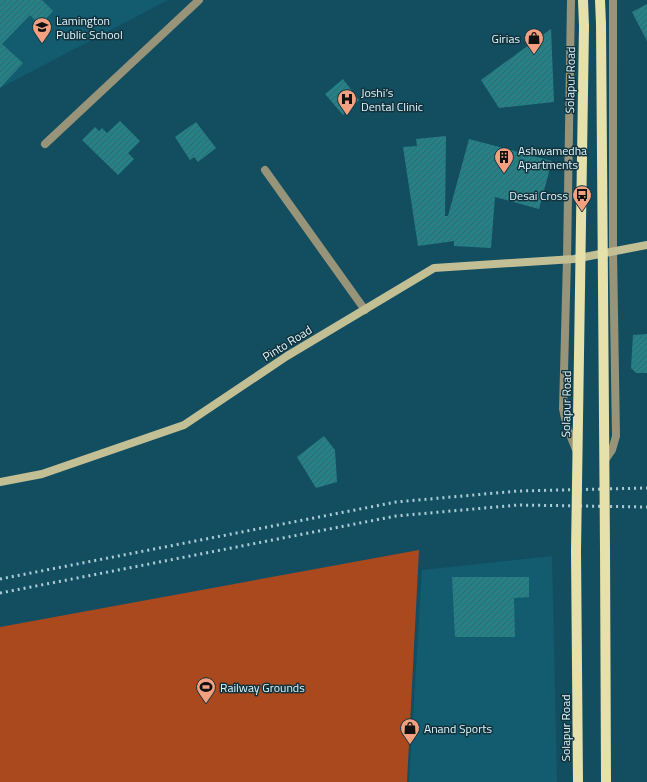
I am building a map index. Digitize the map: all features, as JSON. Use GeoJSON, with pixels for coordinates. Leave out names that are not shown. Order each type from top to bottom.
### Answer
{"type":"FeatureCollection","features":[{"type":"Feature","properties":{"kind":"main road","name":"Solapur Road"},"geometry":{"type":"LineString","coordinates":[[578,782],[576,551],[584,26],[583,0]]}},
{"type":"Feature","properties":{"kind":"main road"},"geometry":{"type":"LineString","coordinates":[[600,0],[605,460],[606,782]]}},
{"type":"Feature","properties":{"kind":"street"},"geometry":{"type":"LineString","coordinates":[[45,144],[199,0]]}},
{"type":"Feature","properties":{"kind":"street"},"geometry":{"type":"LineString","coordinates":[[571,0],[563,409],[567,427],[578,454]]}},
{"type":"Feature","properties":{"kind":"street"},"geometry":{"type":"LineString","coordinates":[[605,460],[612,450],[616,436],[613,251],[613,0]]}},
{"type":"Feature","properties":{"kind":"street"},"geometry":{"type":"LineString","coordinates":[[265,170],[365,310]]}},
{"type":"Feature","properties":{"kind":"street","name":"Pinto Road"},"geometry":{"type":"LineString","coordinates":[[0,482],[42,474],[184,425],[287,356],[434,268],[567,259],[594,256],[647,245]]}},
{"type":"Feature","properties":{"kind":"shaded area","name":"Lamington Public School"},"geometry":{"type":"Polygon","coordinates":[[[0,0],[168,0],[0,88],[0,0]]]}},
{"type":"Feature","properties":{"kind":"shaded area","name":"Railway Grounds"},"geometry":{"type":"Polygon","coordinates":[[[419,550],[407,782],[0,782],[0,627],[419,550]]]}},
{"type":"Feature","properties":{"kind":"shaded area"},"geometry":{"type":"Polygon","coordinates":[[[552,556],[557,782],[409,782],[422,570],[552,556]]]}},
{"type":"Feature","properties":{"kind":"building"},"geometry":{"type":"Polygon","coordinates":[[[0,0],[42,0],[53,11],[40,25],[30,15],[2,44],[23,63],[0,88],[0,0]]]}},
{"type":"Feature","properties":{"kind":"building"},"geometry":{"type":"Polygon","coordinates":[[[647,4],[647,41],[632,12],[647,4]]]}},
{"type":"Feature","properties":{"kind":"building","name":"Girias"},"geometry":{"type":"Polygon","coordinates":[[[551,29],[554,102],[499,108],[481,80],[551,29]]]}},
{"type":"Feature","properties":{"kind":"building"},"geometry":{"type":"Polygon","coordinates":[[[343,79],[359,100],[343,115],[325,94],[343,79]]]}},
{"type":"Feature","properties":{"kind":"building"},"geometry":{"type":"Polygon","coordinates":[[[120,121],[140,141],[128,153],[134,159],[118,175],[82,140],[95,127],[99,131],[102,128],[107,133],[120,121]]]}},
{"type":"Feature","properties":{"kind":"building"},"geometry":{"type":"Polygon","coordinates":[[[196,122],[216,148],[198,162],[194,157],[190,160],[175,137],[196,122]]]}},
{"type":"Feature","properties":{"kind":"building"},"geometry":{"type":"Polygon","coordinates":[[[446,136],[445,216],[448,216],[469,139],[552,161],[539,209],[495,197],[491,248],[454,246],[454,241],[418,246],[403,147],[417,146],[416,139],[446,136]]]}},
{"type":"Feature","properties":{"kind":"building"},"geometry":{"type":"Polygon","coordinates":[[[647,334],[647,373],[636,373],[631,368],[633,335],[647,334]]]}},
{"type":"Feature","properties":{"kind":"building"},"geometry":{"type":"Polygon","coordinates":[[[324,436],[335,450],[337,482],[316,488],[297,457],[324,436]]]}},
{"type":"Feature","properties":{"kind":"building"},"geometry":{"type":"Polygon","coordinates":[[[452,577],[529,577],[529,597],[514,598],[515,637],[455,637],[452,577]]]}},
{"type":"Feature","properties":{"kind":"railway"},"geometry":{"type":"LineString","coordinates":[[0,579],[396,502],[518,491],[647,488]]}},
{"type":"Feature","properties":{"kind":"railway"},"geometry":{"type":"LineString","coordinates":[[0,593],[396,516],[518,505],[647,507]]}},
{"type":"Feature","properties":{"kind":"place","name":"Lamington Public School"},"geometry":{"type":"Point","coordinates":[42,44]}},
{"type":"Feature","properties":{"kind":"place","name":"Girias"},"geometry":{"type":"Point","coordinates":[534,55]}},
{"type":"Feature","properties":{"kind":"place","name":"Joshi’s Dental Clinic"},"geometry":{"type":"Point","coordinates":[347,116]}},
{"type":"Feature","properties":{"kind":"place","name":"Ashwamedha Apartments"},"geometry":{"type":"Point","coordinates":[504,174]}},
{"type":"Feature","properties":{"kind":"place","name":"Desai Cross"},"geometry":{"type":"Point","coordinates":[582,212]}},
{"type":"Feature","properties":{"kind":"place","name":"Railway Grounds"},"geometry":{"type":"Point","coordinates":[206,704]}},
{"type":"Feature","properties":{"kind":"place","name":"Anand Sports"},"geometry":{"type":"Point","coordinates":[410,745]}}]}
